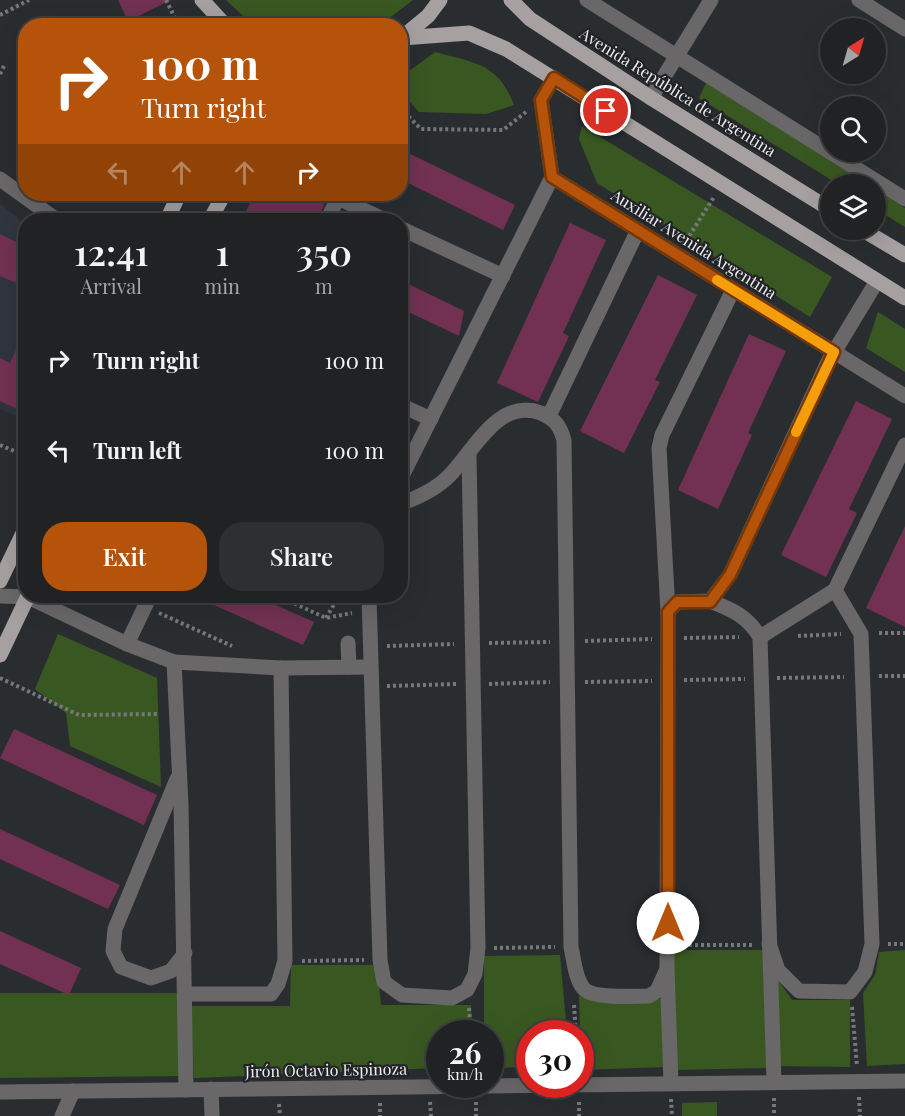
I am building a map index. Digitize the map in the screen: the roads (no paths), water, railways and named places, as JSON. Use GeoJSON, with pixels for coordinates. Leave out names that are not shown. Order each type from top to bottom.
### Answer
{"type":"FeatureCollection","features":[{"type":"Feature","properties":{"kind":"main road"},"geometry":{"type":"LineString","coordinates":[[202,0],[219,18]]}},
{"type":"Feature","properties":{"kind":"main road"},"geometry":{"type":"LineString","coordinates":[[408,32],[428,16],[440,0]]}},
{"type":"Feature","properties":{"kind":"main road","name":"Avenida República de Argentina"},"geometry":{"type":"LineString","coordinates":[[511,0],[530,19],[651,98],[820,203]]}},
{"type":"Feature","properties":{"kind":"main road"},"geometry":{"type":"LineString","coordinates":[[408,37],[469,33],[506,48],[905,298]]}},
{"type":"Feature","properties":{"kind":"main road"},"geometry":{"type":"LineString","coordinates":[[880,240],[905,255]]}},
{"type":"Feature","properties":{"kind":"main road"},"geometry":{"type":"LineString","coordinates":[[0,581],[18,543]]}},
{"type":"Feature","properties":{"kind":"main road"},"geometry":{"type":"LineString","coordinates":[[0,655],[25,603]]}},
{"type":"Feature","properties":{"kind":"street"},"geometry":{"type":"LineString","coordinates":[[587,0],[905,199]]}},
{"type":"Feature","properties":{"kind":"street"},"geometry":{"type":"LineString","coordinates":[[651,98],[711,0]]}},
{"type":"Feature","properties":{"kind":"street"},"geometry":{"type":"LineString","coordinates":[[859,0],[905,29]]}},
{"type":"Feature","properties":{"kind":"street"},"geometry":{"type":"LineString","coordinates":[[408,465],[552,177],[541,100],[554,78]]}},
{"type":"Feature","properties":{"kind":"street","name":"Auxiliar Avenida Argentina"},"geometry":{"type":"LineString","coordinates":[[552,177],[905,396]]}},
{"type":"Feature","properties":{"kind":"street"},"geometry":{"type":"LineString","coordinates":[[0,179],[18,192]]}},
{"type":"Feature","properties":{"kind":"street"},"geometry":{"type":"LineString","coordinates":[[31,201],[47,213]]}},
{"type":"Feature","properties":{"kind":"street"},"geometry":{"type":"LineString","coordinates":[[344,201],[369,213]]}},
{"type":"Feature","properties":{"kind":"street"},"geometry":{"type":"LineString","coordinates":[[549,416],[638,231]]}},
{"type":"Feature","properties":{"kind":"street"},"geometry":{"type":"LineString","coordinates":[[408,232],[503,276]]}},
{"type":"Feature","properties":{"kind":"street"},"geometry":{"type":"LineString","coordinates":[[710,602],[730,575],[834,352],[878,281]]}},
{"type":"Feature","properties":{"kind":"street"},"geometry":{"type":"LineString","coordinates":[[671,1083],[667,968],[668,680],[666,639],[668,612],[659,448],[662,435],[733,290]]}},
{"type":"Feature","properties":{"kind":"street"},"geometry":{"type":"LineString","coordinates":[[408,408],[432,419]]}},
{"type":"Feature","properties":{"kind":"street"},"geometry":{"type":"LineString","coordinates":[[408,501],[418,498],[447,478],[500,418],[517,409],[535,411],[549,416],[560,426],[564,440],[566,682],[572,947],[578,978],[584,988],[593,995],[650,996],[657,991],[667,968]]}},
{"type":"Feature","properties":{"kind":"street"},"geometry":{"type":"LineString","coordinates":[[760,637],[835,590],[905,445]]}},
{"type":"Feature","properties":{"kind":"street"},"geometry":{"type":"LineString","coordinates":[[368,603],[380,960],[384,982],[402,995],[452,998],[467,990],[476,974],[478,948],[471,684],[469,455]]}},
{"type":"Feature","properties":{"kind":"street"},"geometry":{"type":"LineString","coordinates":[[769,944],[778,970],[799,991],[850,992],[865,972],[872,944],[861,634],[835,590]]}},
{"type":"Feature","properties":{"kind":"street"},"geometry":{"type":"LineString","coordinates":[[0,596],[18,596]]}},
{"type":"Feature","properties":{"kind":"street"},"geometry":{"type":"LineString","coordinates":[[668,612],[677,602],[710,602],[734,610],[750,621],[760,637],[774,1082]]}},
{"type":"Feature","properties":{"kind":"street"},"geometry":{"type":"LineString","coordinates":[[42,603],[127,644],[174,662],[281,668],[370,667]]}},
{"type":"Feature","properties":{"kind":"street"},"geometry":{"type":"LineString","coordinates":[[127,644],[146,603]]}},
{"type":"Feature","properties":{"kind":"street"},"geometry":{"type":"LineString","coordinates":[[348,643],[349,667]]}},
{"type":"Feature","properties":{"kind":"street"},"geometry":{"type":"LineString","coordinates":[[174,662],[187,994],[186,1090]]}},
{"type":"Feature","properties":{"kind":"street"},"geometry":{"type":"LineString","coordinates":[[187,994],[271,994],[279,984],[285,961],[281,668]]}},
{"type":"Feature","properties":{"kind":"street"},"geometry":{"type":"LineString","coordinates":[[180,773],[115,929],[112,951],[121,967],[151,978],[171,971],[185,953]]}},
{"type":"Feature","properties":{"kind":"street","name":"Jirón Octavio Espinoza"},"geometry":{"type":"LineString","coordinates":[[0,1092],[905,1081]]}},
{"type":"Feature","properties":{"kind":"street"},"geometry":{"type":"LineString","coordinates":[[211,1089],[212,1116]]}},
{"type":"Feature","properties":{"kind":"street"},"geometry":{"type":"LineString","coordinates":[[62,1116],[74,1091]]}}]}
